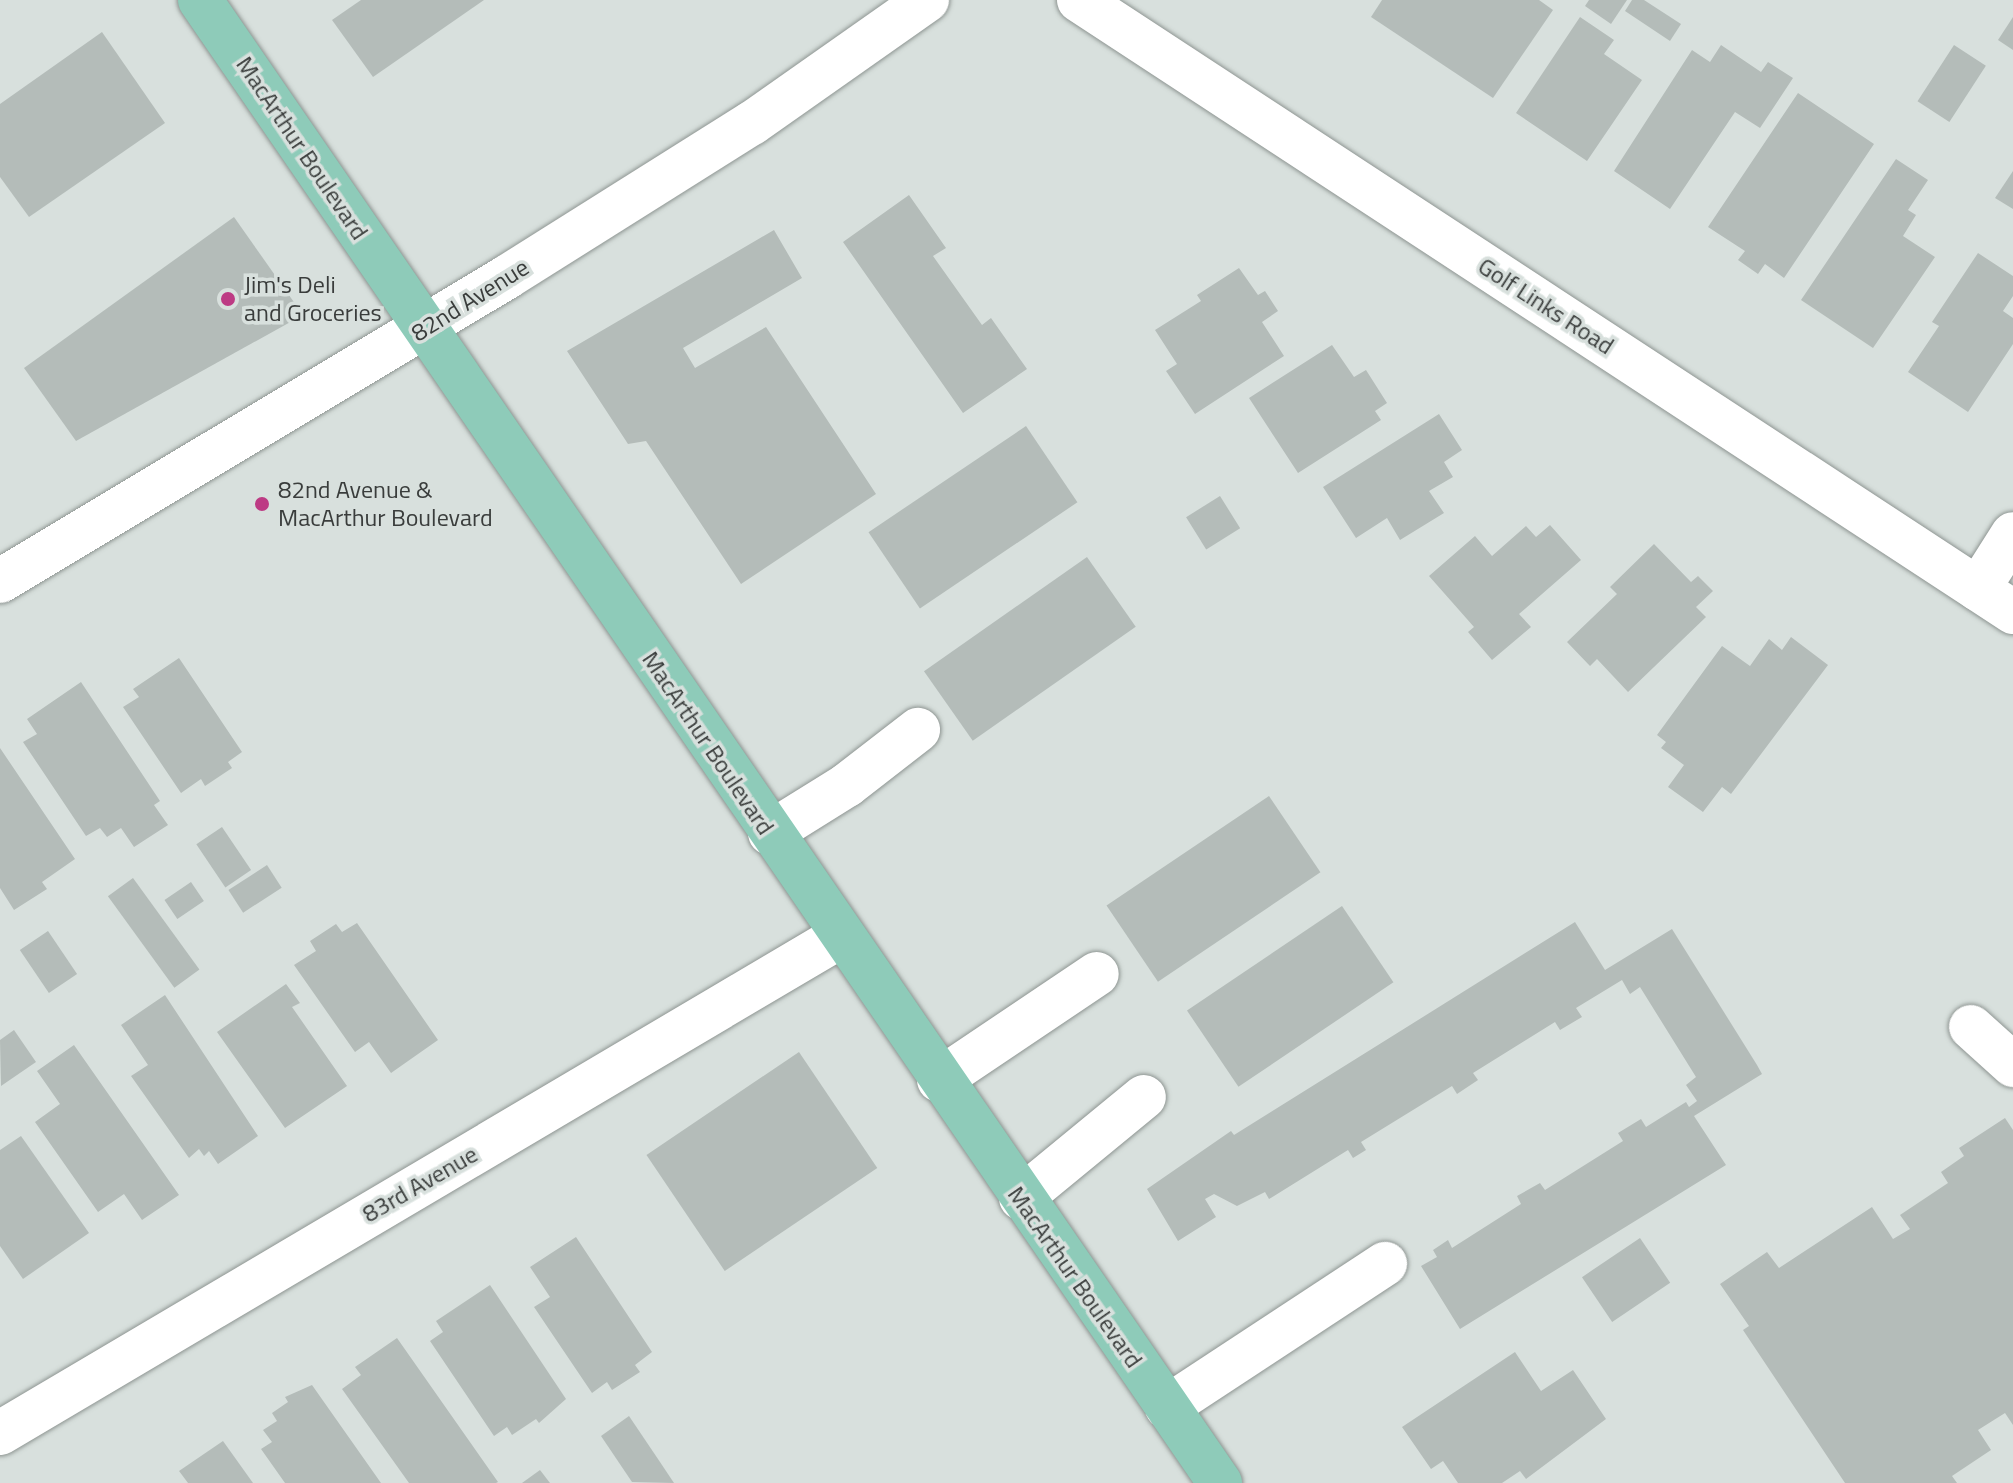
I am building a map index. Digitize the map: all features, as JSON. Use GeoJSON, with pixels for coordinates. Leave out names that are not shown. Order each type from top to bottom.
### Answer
{"type":"FeatureCollection","features":[{"type":"Feature","properties":{"kind":"main road","name":"MacArthur Boulevard"},"geometry":{"type":"LineString","coordinates":[[200,0],[939,1080],[1220,1483]]}},
{"type":"Feature","properties":{"kind":"street","name":"82nd Avenue"},"geometry":{"type":"LineString","coordinates":[[0,581],[425,328],[752,123],[927,0]]}},
{"type":"Feature","properties":{"kind":"street","name":"Golf Links Road"},"geometry":{"type":"LineString","coordinates":[[1079,0],[1995,601]]}},
{"type":"Feature","properties":{"kind":"street"},"geometry":{"type":"LineString","coordinates":[[1995,601],[2013,534]]}},
{"type":"Feature","properties":{"kind":"street"},"geometry":{"type":"LineString","coordinates":[[770,833],[847,785],[918,730]]}},
{"type":"Feature","properties":{"kind":"street","name":"83rd Avenue"},"geometry":{"type":"LineString","coordinates":[[0,1433],[841,936]]}},
{"type":"Feature","properties":{"kind":"street"},"geometry":{"type":"LineString","coordinates":[[939,1080],[1097,974]]}},
{"type":"Feature","properties":{"kind":"street"},"geometry":{"type":"LineString","coordinates":[[1971,1027],[2013,1065]]}},
{"type":"Feature","properties":{"kind":"street"},"geometry":{"type":"LineString","coordinates":[[1021,1198],[1144,1097]]}},
{"type":"Feature","properties":{"kind":"street"},"geometry":{"type":"LineString","coordinates":[[1167,1407],[1385,1264]]}},
{"type":"Feature","properties":{"kind":"building"},"geometry":{"type":"Polygon","coordinates":[[[361,0],[484,0],[373,77],[332,20],[361,0]]]}},
{"type":"Feature","properties":{"kind":"building"},"geometry":{"type":"Polygon","coordinates":[[[1382,0],[1539,0],[1553,10],[1493,98],[1371,17],[1382,0]]]}},
{"type":"Feature","properties":{"kind":"building"},"geometry":{"type":"Polygon","coordinates":[[[1589,0],[1627,0],[1611,24],[1585,6],[1589,0]]]}},
{"type":"Feature","properties":{"kind":"building"},"geometry":{"type":"Polygon","coordinates":[[[1632,0],[1644,0],[1681,24],[1670,41],[1625,11],[1632,0]]]}},
{"type":"Feature","properties":{"kind":"building"},"geometry":{"type":"Polygon","coordinates":[[[1580,17],[1614,40],[1604,54],[1642,80],[1587,161],[1516,113],[1580,17]]]}},
{"type":"Feature","properties":{"kind":"building"},"geometry":{"type":"Polygon","coordinates":[[[2013,17],[2013,50],[1998,40],[2013,17]]]}},
{"type":"Feature","properties":{"kind":"building"},"geometry":{"type":"Polygon","coordinates":[[[102,32],[165,123],[29,217],[0,177],[0,104],[102,32]]]}},
{"type":"Feature","properties":{"kind":"building"},"geometry":{"type":"Polygon","coordinates":[[[1721,45],[1761,72],[1768,62],[1793,78],[1760,128],[1735,112],[1670,209],[1614,171],[1692,50],[1710,62],[1721,45]]]}},
{"type":"Feature","properties":{"kind":"building"},"geometry":{"type":"Polygon","coordinates":[[[1954,45],[1986,66],[1949,122],[1918,101],[1954,45]]]}},
{"type":"Feature","properties":{"kind":"building"},"geometry":{"type":"Polygon","coordinates":[[[1798,93],[1874,144],[1784,278],[1765,264],[1758,274],[1738,260],[1745,251],[1708,227],[1798,93]]]}},
{"type":"Feature","properties":{"kind":"building"},"geometry":{"type":"Polygon","coordinates":[[[1896,159],[1928,180],[1908,210],[1916,215],[1903,236],[1935,257],[1873,348],[1801,300],[1896,159]]]}},
{"type":"Feature","properties":{"kind":"building"},"geometry":{"type":"Polygon","coordinates":[[[2013,171],[2013,209],[1995,198],[2013,171]]]}},
{"type":"Feature","properties":{"kind":"building"},"geometry":{"type":"Polygon","coordinates":[[[909,195],[946,248],[933,256],[982,325],[991,318],[1027,369],[963,413],[843,242],[909,195]]]}},
{"type":"Feature","properties":{"kind":"building"},"geometry":{"type":"Polygon","coordinates":[[[234,217],[303,315],[76,441],[24,368],[234,217]]]}},
{"type":"Feature","properties":{"kind":"building"},"geometry":{"type":"Polygon","coordinates":[[[774,230],[802,278],[683,348],[695,368],[766,327],[876,494],[741,584],[646,441],[628,444],[567,351],[774,230]]]}},
{"type":"Feature","properties":{"kind":"building"},"geometry":{"type":"Polygon","coordinates":[[[1978,253],[2013,276],[2013,296],[2003,311],[2013,318],[2013,344],[1968,412],[1908,372],[1939,326],[1932,322],[1978,253]]]}},
{"type":"Feature","properties":{"kind":"building"},"geometry":{"type":"Polygon","coordinates":[[[1239,268],[1258,295],[1265,291],[1278,311],[1262,322],[1284,356],[1195,414],[1166,371],[1177,364],[1155,330],[1201,301],[1197,295],[1239,268]]]}},
{"type":"Feature","properties":{"kind":"building"},"geometry":{"type":"Polygon","coordinates":[[[1332,345],[1354,377],[1366,370],[1387,403],[1375,411],[1381,420],[1298,473],[1249,398],[1332,345]]]}},
{"type":"Feature","properties":{"kind":"building"},"geometry":{"type":"Polygon","coordinates":[[[1439,414],[1462,450],[1444,462],[1453,477],[1429,491],[1444,513],[1400,540],[1387,518],[1356,538],[1323,487],[1439,414]]]}},
{"type":"Feature","properties":{"kind":"building"},"geometry":{"type":"Polygon","coordinates":[[[1026,426],[1077,502],[920,609],[868,532],[1026,426]]]}},
{"type":"Feature","properties":{"kind":"building"},"geometry":{"type":"Polygon","coordinates":[[[1220,496],[1240,528],[1206,549],[1186,517],[1220,496]]]}},
{"type":"Feature","properties":{"kind":"building"},"geometry":{"type":"Polygon","coordinates":[[[1550,525],[1581,560],[1519,614],[1531,627],[1492,660],[1468,632],[1474,627],[1429,576],[1475,536],[1492,556],[1526,526],[1536,537],[1550,525]]]}},
{"type":"Feature","properties":{"kind":"building"},"geometry":{"type":"Polygon","coordinates":[[[1654,544],[1691,582],[1698,576],[1713,591],[1696,607],[1706,617],[1628,692],[1597,659],[1590,666],[1567,642],[1617,594],[1610,587],[1654,544]]]}},
{"type":"Feature","properties":{"kind":"building"},"geometry":{"type":"Polygon","coordinates":[[[1087,557],[1136,627],[973,741],[924,671],[1087,557]]]}},
{"type":"Feature","properties":{"kind":"building"},"geometry":{"type":"Polygon","coordinates":[[[1791,637],[1828,665],[1731,794],[1722,787],[1703,812],[1668,787],[1684,765],[1661,748],[1666,742],[1657,735],[1722,646],[1750,666],[1769,639],[1782,650],[1791,637]]]}},
{"type":"Feature","properties":{"kind":"building"},"geometry":{"type":"Polygon","coordinates":[[[179,658],[242,752],[228,762],[232,768],[205,786],[201,779],[181,793],[123,707],[139,697],[133,689],[179,658]]]}},
{"type":"Feature","properties":{"kind":"building"},"geometry":{"type":"Polygon","coordinates":[[[81,682],[160,801],[154,805],[168,825],[134,847],[121,828],[107,837],[100,828],[86,836],[23,742],[37,734],[27,719],[81,682]]]}},
{"type":"Feature","properties":{"kind":"building"},"geometry":{"type":"Polygon","coordinates":[[[0,748],[75,859],[42,882],[47,889],[14,910],[0,888],[0,748]]]}},
{"type":"Feature","properties":{"kind":"building"},"geometry":{"type":"Polygon","coordinates":[[[1269,796],[1320,872],[1158,982],[1107,906],[1269,796]]]}},
{"type":"Feature","properties":{"kind":"building"},"geometry":{"type":"Polygon","coordinates":[[[222,827],[251,870],[225,887],[196,844],[222,827]]]}},
{"type":"Feature","properties":{"kind":"building"},"geometry":{"type":"Polygon","coordinates":[[[267,865],[282,888],[243,913],[228,890],[267,865]]]}},
{"type":"Feature","properties":{"kind":"building"},"geometry":{"type":"Polygon","coordinates":[[[133,878],[199,969],[174,988],[108,896],[133,878]]]}},
{"type":"Feature","properties":{"kind":"building"},"geometry":{"type":"Polygon","coordinates":[[[191,882],[204,901],[177,919],[164,900],[191,882]]]}},
{"type":"Feature","properties":{"kind":"building"},"geometry":{"type":"Polygon","coordinates":[[[1342,906],[1393,982],[1238,1087],[1187,1011],[1342,906]]]}},
{"type":"Feature","properties":{"kind":"building"},"geometry":{"type":"Polygon","coordinates":[[[1575,922],[1605,970],[1672,929],[1757,1065],[1762,1074],[1694,1116],[1726,1165],[1460,1329],[1421,1266],[1437,1257],[1433,1250],[1448,1240],[1452,1248],[1521,1204],[1517,1196],[1540,1183],[1545,1190],[1623,1141],[1618,1133],[1641,1119],[1646,1127],[1686,1102],[1689,1107],[1697,1101],[1686,1085],[1696,1077],[1640,987],[1630,994],[1622,980],[1576,1008],[1582,1017],[1560,1030],[1555,1022],[1473,1073],[1478,1080],[1457,1094],[1452,1086],[1361,1142],[1366,1150],[1353,1158],[1348,1150],[1269,1199],[1265,1192],[1237,1206],[1214,1194],[1205,1199],[1216,1217],[1178,1241],[1147,1189],[1231,1131],[1234,1135],[1575,922]]]}},
{"type":"Feature","properties":{"kind":"building"},"geometry":{"type":"Polygon","coordinates":[[[357,923],[438,1040],[391,1073],[369,1042],[355,1052],[294,965],[316,951],[310,941],[336,924],[342,932],[357,923]]]}},
{"type":"Feature","properties":{"kind":"building"},"geometry":{"type":"Polygon","coordinates":[[[48,931],[77,974],[49,993],[20,950],[48,931]]]}},
{"type":"Feature","properties":{"kind":"building"},"geometry":{"type":"Polygon","coordinates":[[[286,984],[300,1003],[292,1007],[347,1086],[285,1128],[217,1032],[286,984]]]}},
{"type":"Feature","properties":{"kind":"building"},"geometry":{"type":"Polygon","coordinates":[[[165,995],[258,1136],[218,1164],[209,1151],[204,1156],[199,1149],[189,1158],[131,1076],[148,1065],[121,1025],[165,995]]]}},
{"type":"Feature","properties":{"kind":"building"},"geometry":{"type":"Polygon","coordinates":[[[14,1030],[36,1062],[1,1086],[0,1040],[14,1030]]]}},
{"type":"Feature","properties":{"kind":"building"},"geometry":{"type":"Polygon","coordinates":[[[74,1045],[179,1195],[142,1220],[124,1194],[98,1212],[35,1122],[60,1104],[37,1071],[74,1045]]]}},
{"type":"Feature","properties":{"kind":"building"},"geometry":{"type":"Polygon","coordinates":[[[799,1052],[877,1168],[725,1271],[646,1155],[799,1052]]]}},
{"type":"Feature","properties":{"kind":"building"},"geometry":{"type":"Polygon","coordinates":[[[2005,1118],[2013,1130],[2013,1425],[2005,1413],[1978,1430],[1991,1450],[1952,1476],[1957,1483],[1845,1483],[1743,1330],[1749,1326],[1720,1284],[1767,1252],[1779,1268],[1872,1207],[1893,1239],[1910,1229],[1900,1215],[1948,1183],[1941,1172],[1964,1156],[1959,1148],[2005,1118]]]}},
{"type":"Feature","properties":{"kind":"building"},"geometry":{"type":"Polygon","coordinates":[[[21,1136],[89,1233],[23,1279],[0,1246],[0,1150],[21,1136]]]}},
{"type":"Feature","properties":{"kind":"building"},"geometry":{"type":"Polygon","coordinates":[[[576,1237],[652,1352],[635,1365],[640,1372],[612,1390],[607,1382],[592,1393],[534,1307],[550,1297],[530,1267],[576,1237]]]}},
{"type":"Feature","properties":{"kind":"building"},"geometry":{"type":"Polygon","coordinates":[[[1640,1238],[1670,1283],[1612,1322],[1582,1277],[1640,1238]]]}},
{"type":"Feature","properties":{"kind":"building"},"geometry":{"type":"Polygon","coordinates":[[[490,1285],[566,1399],[539,1423],[536,1419],[512,1435],[507,1427],[494,1436],[430,1341],[443,1332],[436,1321],[490,1285]]]}},
{"type":"Feature","properties":{"kind":"building"},"geometry":{"type":"Polygon","coordinates":[[[397,1338],[498,1482],[409,1483],[342,1389],[361,1375],[355,1367],[397,1338]]]}},
{"type":"Feature","properties":{"kind":"building"},"geometry":{"type":"Polygon","coordinates":[[[1515,1352],[1541,1391],[1573,1370],[1606,1419],[1526,1479],[1520,1471],[1502,1483],[1458,1483],[1443,1461],[1431,1469],[1402,1427],[1515,1352]]]}},
{"type":"Feature","properties":{"kind":"building"},"geometry":{"type":"Polygon","coordinates":[[[312,1385],[381,1483],[285,1483],[261,1449],[272,1442],[263,1430],[277,1421],[272,1413],[288,1402],[285,1397],[312,1385]]]}},
{"type":"Feature","properties":{"kind":"building"},"geometry":{"type":"Polygon","coordinates":[[[629,1416],[674,1483],[632,1482],[601,1436],[629,1416]]]}},
{"type":"Feature","properties":{"kind":"building"},"geometry":{"type":"Polygon","coordinates":[[[223,1441],[253,1483],[188,1483],[179,1471],[223,1441]]]}},
{"type":"Feature","properties":{"kind":"building"},"geometry":{"type":"Polygon","coordinates":[[[540,1470],[550,1483],[522,1483],[540,1470]]]}},
{"type":"Feature","properties":{"kind":"place","name":"Jim's Deli and Groceries"},"geometry":{"type":"Point","coordinates":[228,299]}},
{"type":"Feature","properties":{"kind":"place","name":"82nd Avenue & MacArthur Boulevard"},"geometry":{"type":"Point","coordinates":[262,504]}}]}
